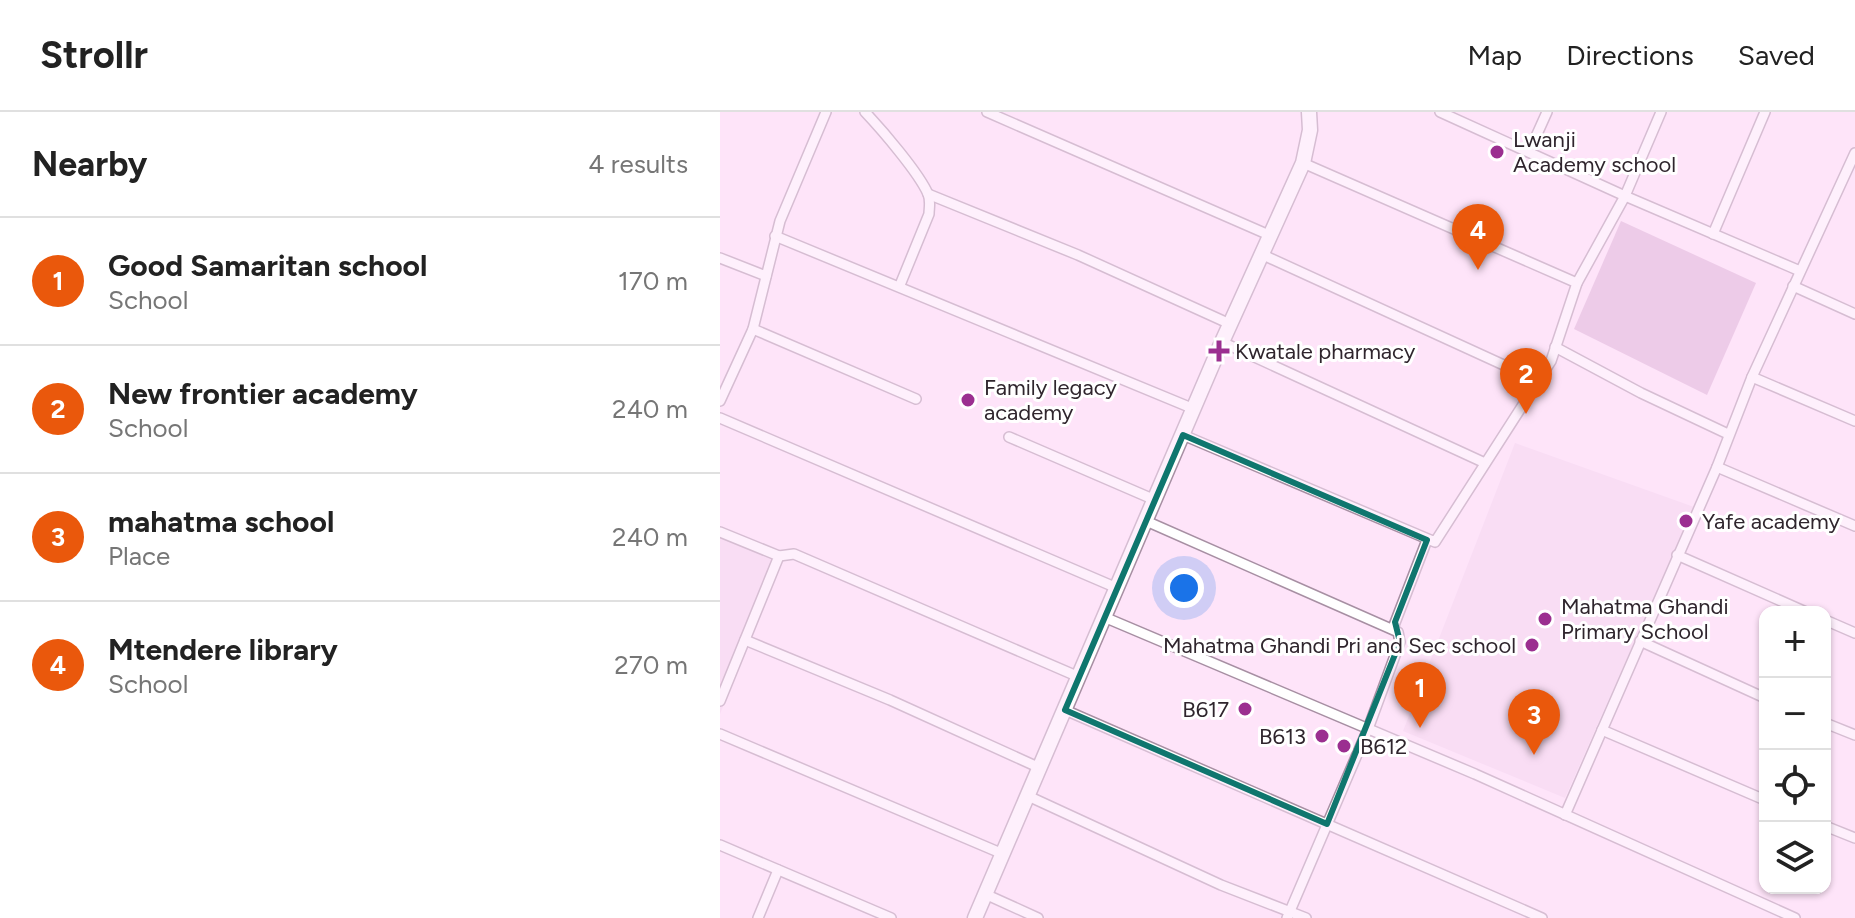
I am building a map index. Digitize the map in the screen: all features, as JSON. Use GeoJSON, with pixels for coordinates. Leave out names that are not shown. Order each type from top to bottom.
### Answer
{"type":"FeatureCollection","features":[{"type":"Feature","properties":{"kind":"main road"},"geometry":{"type":"LineString","coordinates":[[975,918],[1222,342],[1303,163],[1310,130],[1309,112]]}},
{"type":"Feature","properties":{"kind":"street"},"geometry":{"type":"LineString","coordinates":[[720,401],[753,329],[775,236],[826,112]]}},
{"type":"Feature","properties":{"kind":"street"},"geometry":{"type":"LineString","coordinates":[[865,112],[928,194],[1078,255],[1230,324]]}},
{"type":"Feature","properties":{"kind":"street"},"geometry":{"type":"LineString","coordinates":[[987,112],[1269,235]]}},
{"type":"Feature","properties":{"kind":"street"},"geometry":{"type":"LineString","coordinates":[[1440,112],[1800,271]]}},
{"type":"Feature","properties":{"kind":"street"},"geometry":{"type":"LineString","coordinates":[[1529,152],[1547,112]]}},
{"type":"Feature","properties":{"kind":"street"},"geometry":{"type":"LineString","coordinates":[[1183,435],[1435,542],[1551,361],[1577,283],[1625,196],[1661,112]]}},
{"type":"Feature","properties":{"kind":"street"},"geometry":{"type":"LineString","coordinates":[[1713,234],[1765,112]]}},
{"type":"Feature","properties":{"kind":"street"},"geometry":{"type":"LineString","coordinates":[[1565,815],[1717,467],[1752,377],[1855,153]]}},
{"type":"Feature","properties":{"kind":"street"},"geometry":{"type":"LineString","coordinates":[[1303,163],[1577,283]]}},
{"type":"Feature","properties":{"kind":"street"},"geometry":{"type":"LineString","coordinates":[[900,285],[929,214],[928,194]]}},
{"type":"Feature","properties":{"kind":"street"},"geometry":{"type":"LineString","coordinates":[[775,236],[900,285],[1194,409]]}},
{"type":"Feature","properties":{"kind":"street"},"geometry":{"type":"LineString","coordinates":[[1261,254],[1508,367],[1536,383]]}},
{"type":"Feature","properties":{"kind":"street"},"geometry":{"type":"LineString","coordinates":[[720,258],[766,276]]}},
{"type":"Feature","properties":{"kind":"street"},"geometry":{"type":"LineString","coordinates":[[1793,286],[1855,314]]}},
{"type":"Feature","properties":{"kind":"street"},"geometry":{"type":"LineString","coordinates":[[753,329],[916,399]]}},
{"type":"Feature","properties":{"kind":"street"},"geometry":{"type":"LineString","coordinates":[[1222,342],[1485,463]]}},
{"type":"Feature","properties":{"kind":"street"},"geometry":{"type":"LineString","coordinates":[[1555,347],[1641,393],[1728,434]]}},
{"type":"Feature","properties":{"kind":"street"},"geometry":{"type":"LineString","coordinates":[[1752,377],[1855,421]]}},
{"type":"Feature","properties":{"kind":"street"},"geometry":{"type":"LineString","coordinates":[[720,418],[1117,588]]}},
{"type":"Feature","properties":{"kind":"street"},"geometry":{"type":"LineString","coordinates":[[1009,437],[1155,500]]}},
{"type":"Feature","properties":{"kind":"street"},"geometry":{"type":"LineString","coordinates":[[1717,467],[1855,526]]}},
{"type":"Feature","properties":{"kind":"street"},"geometry":{"type":"LineString","coordinates":[[1146,521],[1398,632],[1400,642],[1368,729],[1288,914]]}},
{"type":"Feature","properties":{"kind":"street"},"geometry":{"type":"LineString","coordinates":[[720,532],[779,556],[794,554],[1079,677]]}},
{"type":"Feature","properties":{"kind":"street"},"geometry":{"type":"LineString","coordinates":[[1393,628],[1427,540]]}},
{"type":"Feature","properties":{"kind":"street"},"geometry":{"type":"LineString","coordinates":[[1677,555],[1792,606]]}},
{"type":"Feature","properties":{"kind":"street"},"geometry":{"type":"LineString","coordinates":[[720,701],[779,556]]}},
{"type":"Feature","properties":{"kind":"street"},"geometry":{"type":"LineString","coordinates":[[1104,617],[1368,729],[1795,918]]}},
{"type":"Feature","properties":{"kind":"street"},"geometry":{"type":"LineString","coordinates":[[1831,623],[1855,633]]}},
{"type":"Feature","properties":{"kind":"street"},"geometry":{"type":"LineString","coordinates":[[745,640],[890,700],[1040,768]]}},
{"type":"Feature","properties":{"kind":"street"},"geometry":{"type":"LineString","coordinates":[[1640,641],[1759,695]]}},
{"type":"Feature","properties":{"kind":"street"},"geometry":{"type":"LineString","coordinates":[[1065,710],[1542,918]]}},
{"type":"Feature","properties":{"kind":"street"},"geometry":{"type":"LineString","coordinates":[[1831,725],[1855,735]]}},
{"type":"Feature","properties":{"kind":"street"},"geometry":{"type":"LineString","coordinates":[[1602,730],[1759,797]]}},
{"type":"Feature","properties":{"kind":"street"},"geometry":{"type":"LineString","coordinates":[[720,734],[1003,854]]}},
{"type":"Feature","properties":{"kind":"street"},"geometry":{"type":"LineString","coordinates":[[1028,796],[1221,885],[1288,914],[1306,918]]}},
{"type":"Feature","properties":{"kind":"street"},"geometry":{"type":"LineString","coordinates":[[1831,828],[1855,838]]}},
{"type":"Feature","properties":{"kind":"street"},"geometry":{"type":"LineString","coordinates":[[720,845],[867,913],[891,918]]}},
{"type":"Feature","properties":{"kind":"street"},"geometry":{"type":"LineString","coordinates":[[758,918],[778,870]]}},
{"type":"Feature","properties":{"kind":"street"},"geometry":{"type":"LineString","coordinates":[[985,894],[1038,918]]}},
{"type":"Feature","properties":{"kind":"highlighted area"},"geometry":{"type":"Polygon","coordinates":[[[1183,435],[1427,540],[1395,622],[1400,642],[1327,824],[1065,710],[1183,435]]]}},
{"type":"Feature","properties":{"kind":"shaded area"},"geometry":{"type":"Polygon","coordinates":[[[1621,221],[1756,283],[1707,395],[1574,329],[1621,221]]]}},
{"type":"Feature","properties":{"kind":"shaded area","name":"Mahatma Ghandi Primary School"},"geometry":{"type":"Polygon","coordinates":[[[1515,443],[1694,507],[1565,798],[1403,731],[1515,443]]]}},
{"type":"Feature","properties":{"kind":"shaded area"},"geometry":{"type":"Polygon","coordinates":[[[720,529],[782,559],[720,714],[720,529]]]}},
{"type":"Feature","properties":{"kind":"place","name":"Lwanji Academy school"},"geometry":{"type":"Point","coordinates":[1497,152]}},
{"type":"Feature","properties":{"kind":"place","name":"Mtendere library"},"geometry":{"type":"Point","coordinates":[1478,270]}},
{"type":"Feature","properties":{"kind":"place","name":"Kwatale pharmacy"},"geometry":{"type":"Point","coordinates":[1219,351]}},
{"type":"Feature","properties":{"kind":"place","name":"Family legacy academy"},"geometry":{"type":"Point","coordinates":[968,400]}},
{"type":"Feature","properties":{"kind":"place","name":"New frontier academy"},"geometry":{"type":"Point","coordinates":[1526,414]}},
{"type":"Feature","properties":{"kind":"place","name":"Yafe academy"},"geometry":{"type":"Point","coordinates":[1686,521]}},
{"type":"Feature","properties":{"kind":"place","name":"Mahatma Ghandi Primary School"},"geometry":{"type":"Point","coordinates":[1545,619]}},
{"type":"Feature","properties":{"kind":"place","name":"Mahatma Ghandi Pri and Sec school"},"geometry":{"type":"Point","coordinates":[1532,645]}},
{"type":"Feature","properties":{"kind":"place","name":"B617"},"geometry":{"type":"Point","coordinates":[1245,709]}},
{"type":"Feature","properties":{"kind":"place","name":"Good Samaritan school"},"geometry":{"type":"Point","coordinates":[1420,728]}},
{"type":"Feature","properties":{"kind":"place","name":"B613"},"geometry":{"type":"Point","coordinates":[1322,736]}},
{"type":"Feature","properties":{"kind":"place","name":"B612"},"geometry":{"type":"Point","coordinates":[1344,746]}},
{"type":"Feature","properties":{"kind":"place","name":"mahatma school"},"geometry":{"type":"Point","coordinates":[1534,755]}}]}
